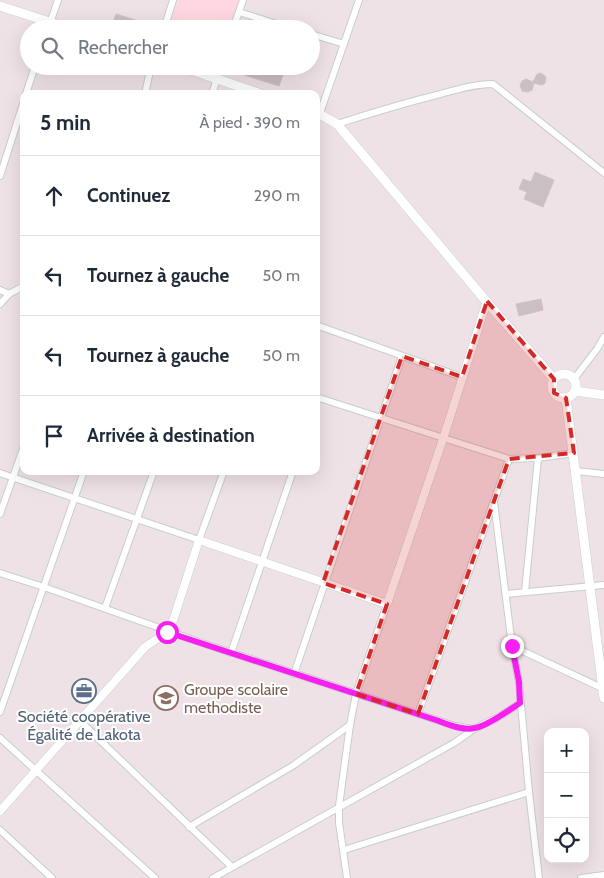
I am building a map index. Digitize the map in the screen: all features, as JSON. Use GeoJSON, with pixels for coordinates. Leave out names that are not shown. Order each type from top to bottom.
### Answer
{"type":"FeatureCollection","features":[{"type":"Feature","properties":{"kind":"main road"},"geometry":{"type":"LineString","coordinates":[[0,6],[36,20]]}},
{"type":"Feature","properties":{"kind":"main road"},"geometry":{"type":"LineString","coordinates":[[205,75],[249,90]]}},
{"type":"Feature","properties":{"kind":"main road"},"geometry":{"type":"LineString","coordinates":[[320,113],[337,124],[554,379]]}},
{"type":"Feature","properties":{"kind":"main road"},"geometry":{"type":"LineString","coordinates":[[563,374],[569,375],[574,379],[576,385],[573,394],[566,398],[559,397],[554,392],[552,386],[554,379],[563,374]]}},
{"type":"Feature","properties":{"kind":"main road"},"geometry":{"type":"LineString","coordinates":[[575,391],[604,395]]}},
{"type":"Feature","properties":{"kind":"main road"},"geometry":{"type":"LineString","coordinates":[[566,398],[604,692]]}},
{"type":"Feature","properties":{"kind":"street"},"geometry":{"type":"LineString","coordinates":[[51,20],[58,0]]}},
{"type":"Feature","properties":{"kind":"street"},"geometry":{"type":"LineString","coordinates":[[167,20],[173,0]]}},
{"type":"Feature","properties":{"kind":"street"},"geometry":{"type":"LineString","coordinates":[[236,20],[243,0]]}},
{"type":"Feature","properties":{"kind":"street"},"geometry":{"type":"LineString","coordinates":[[320,107],[359,0]]}},
{"type":"Feature","properties":{"kind":"street"},"geometry":{"type":"LineString","coordinates":[[239,12],[264,20]]}},
{"type":"Feature","properties":{"kind":"street"},"geometry":{"type":"LineString","coordinates":[[320,37],[344,44]]}},
{"type":"Feature","properties":{"kind":"street"},"geometry":{"type":"LineString","coordinates":[[27,90],[33,75]]}},
{"type":"Feature","properties":{"kind":"street"},"geometry":{"type":"LineString","coordinates":[[145,90],[149,75]]}},
{"type":"Feature","properties":{"kind":"street"},"geometry":{"type":"LineString","coordinates":[[213,90],[218,75]]}},
{"type":"Feature","properties":{"kind":"street"},"geometry":{"type":"LineString","coordinates":[[337,124],[382,109],[445,92],[493,84],[604,173]]}},
{"type":"Feature","properties":{"kind":"street"},"geometry":{"type":"LineString","coordinates":[[0,176],[20,114]]}},
{"type":"Feature","properties":{"kind":"street"},"geometry":{"type":"LineString","coordinates":[[0,304],[9,294],[20,288]]}},
{"type":"Feature","properties":{"kind":"street"},"geometry":{"type":"LineString","coordinates":[[0,290],[9,294]]}},
{"type":"Feature","properties":{"kind":"street"},"geometry":{"type":"LineString","coordinates":[[347,878],[339,823],[339,806],[356,694],[443,439],[487,301]]}},
{"type":"Feature","properties":{"kind":"street"},"geometry":{"type":"LineString","coordinates":[[320,326],[462,378]]}},
{"type":"Feature","properties":{"kind":"street"},"geometry":{"type":"LineString","coordinates":[[574,379],[604,337]]}},
{"type":"Feature","properties":{"kind":"street"},"geometry":{"type":"LineString","coordinates":[[294,674],[323,583],[402,356]]}},
{"type":"Feature","properties":{"kind":"street"},"geometry":{"type":"LineString","coordinates":[[320,398],[509,459],[538,458],[574,453]]}},
{"type":"Feature","properties":{"kind":"street"},"geometry":{"type":"LineString","coordinates":[[0,514],[20,458]]}},
{"type":"Feature","properties":{"kind":"street"},"geometry":{"type":"LineString","coordinates":[[524,592],[538,458]]}},
{"type":"Feature","properties":{"kind":"street"},"geometry":{"type":"LineString","coordinates":[[418,714],[509,459]]}},
{"type":"Feature","properties":{"kind":"street"},"geometry":{"type":"LineString","coordinates":[[576,471],[604,474]]}},
{"type":"Feature","properties":{"kind":"street"},"geometry":{"type":"LineString","coordinates":[[0,473],[75,500],[263,561],[387,604]]}},
{"type":"Feature","properties":{"kind":"street"},"geometry":{"type":"LineString","coordinates":[[0,712],[83,475]]}},
{"type":"Feature","properties":{"kind":"street"},"geometry":{"type":"LineString","coordinates":[[105,608],[153,475]]}},
{"type":"Feature","properties":{"kind":"street"},"geometry":{"type":"LineString","coordinates":[[0,811],[145,647],[167,632],[173,621],[223,475]]}},
{"type":"Feature","properties":{"kind":"street"},"geometry":{"type":"LineString","coordinates":[[231,652],[293,475]]}},
{"type":"Feature","properties":{"kind":"street"},"geometry":{"type":"LineString","coordinates":[[494,502],[512,646],[519,682],[539,878]]}},
{"type":"Feature","properties":{"kind":"street"},"geometry":{"type":"LineString","coordinates":[[0,573],[105,608],[167,632],[294,674],[455,726],[474,729]]}},
{"type":"Feature","properties":{"kind":"street"},"geometry":{"type":"LineString","coordinates":[[506,594],[604,585]]}},
{"type":"Feature","properties":{"kind":"street"},"geometry":{"type":"LineString","coordinates":[[512,646],[604,692]]}},
{"type":"Feature","properties":{"kind":"street"},"geometry":{"type":"LineString","coordinates":[[213,878],[446,747],[520,703]]}},
{"type":"Feature","properties":{"kind":"street"},"geometry":{"type":"LineString","coordinates":[[80,721],[232,867]]}},
{"type":"Feature","properties":{"kind":"street"},"geometry":{"type":"LineString","coordinates":[[189,827],[294,765],[350,725]]}},
{"type":"Feature","properties":{"kind":"street"},"geometry":{"type":"LineString","coordinates":[[0,738],[155,878]]}},
{"type":"Feature","properties":{"kind":"street"},"geometry":{"type":"LineString","coordinates":[[344,850],[529,792]]}},
{"type":"Feature","properties":{"kind":"street"},"geometry":{"type":"LineString","coordinates":[[0,830],[52,878]]}},
{"type":"Feature","properties":{"kind":"street"},"geometry":{"type":"LineString","coordinates":[[581,878],[604,875]]}},
{"type":"Feature","properties":{"kind":"highlighted area"},"geometry":{"type":"Polygon","coordinates":[[[487,301],[554,379],[554,393],[566,398],[574,453],[509,459],[418,714],[356,694],[387,604],[323,583],[402,356],[462,377],[487,301]]]}},
{"type":"Feature","properties":{"kind":"shaded area"},"geometry":{"type":"Polygon","coordinates":[[[178,0],[241,0],[234,20],[171,20],[178,0]]]}},
{"type":"Feature","properties":{"kind":"building"},"geometry":{"type":"Polygon","coordinates":[[[116,14],[135,20],[114,20],[116,14]]]}},
{"type":"Feature","properties":{"kind":"building"},"geometry":{"type":"Polygon","coordinates":[[[541,73],[546,77],[545,83],[542,85],[534,83],[532,90],[528,92],[522,91],[520,85],[522,81],[526,79],[533,82],[537,74],[541,73]]]}},
{"type":"Feature","properties":{"kind":"building"},"geometry":{"type":"Polygon","coordinates":[[[244,75],[283,75],[279,86],[244,75]]]}},
{"type":"Feature","properties":{"kind":"building"},"geometry":{"type":"Polygon","coordinates":[[[535,172],[554,180],[543,207],[524,199],[527,192],[519,189],[523,179],[531,182],[535,172]]]}},
{"type":"Feature","properties":{"kind":"building"},"geometry":{"type":"Polygon","coordinates":[[[541,299],[543,310],[519,316],[516,304],[541,299]]]}},
{"type":"Feature","properties":{"kind":"place","name":"Société coopérative Égalité de Lakota"},"geometry":{"type":"Point","coordinates":[84,691]}},
{"type":"Feature","properties":{"kind":"place","name":"Groupe scolaire methodiste"},"geometry":{"type":"Point","coordinates":[166,698]}},
{"type":"Feature","properties":{"kind":"route"},"geometry":{"type":"LineString","coordinates":[[167,632],[436,720],[474,729],[502,715],[520,703],[519,682],[512,646]]}}]}
